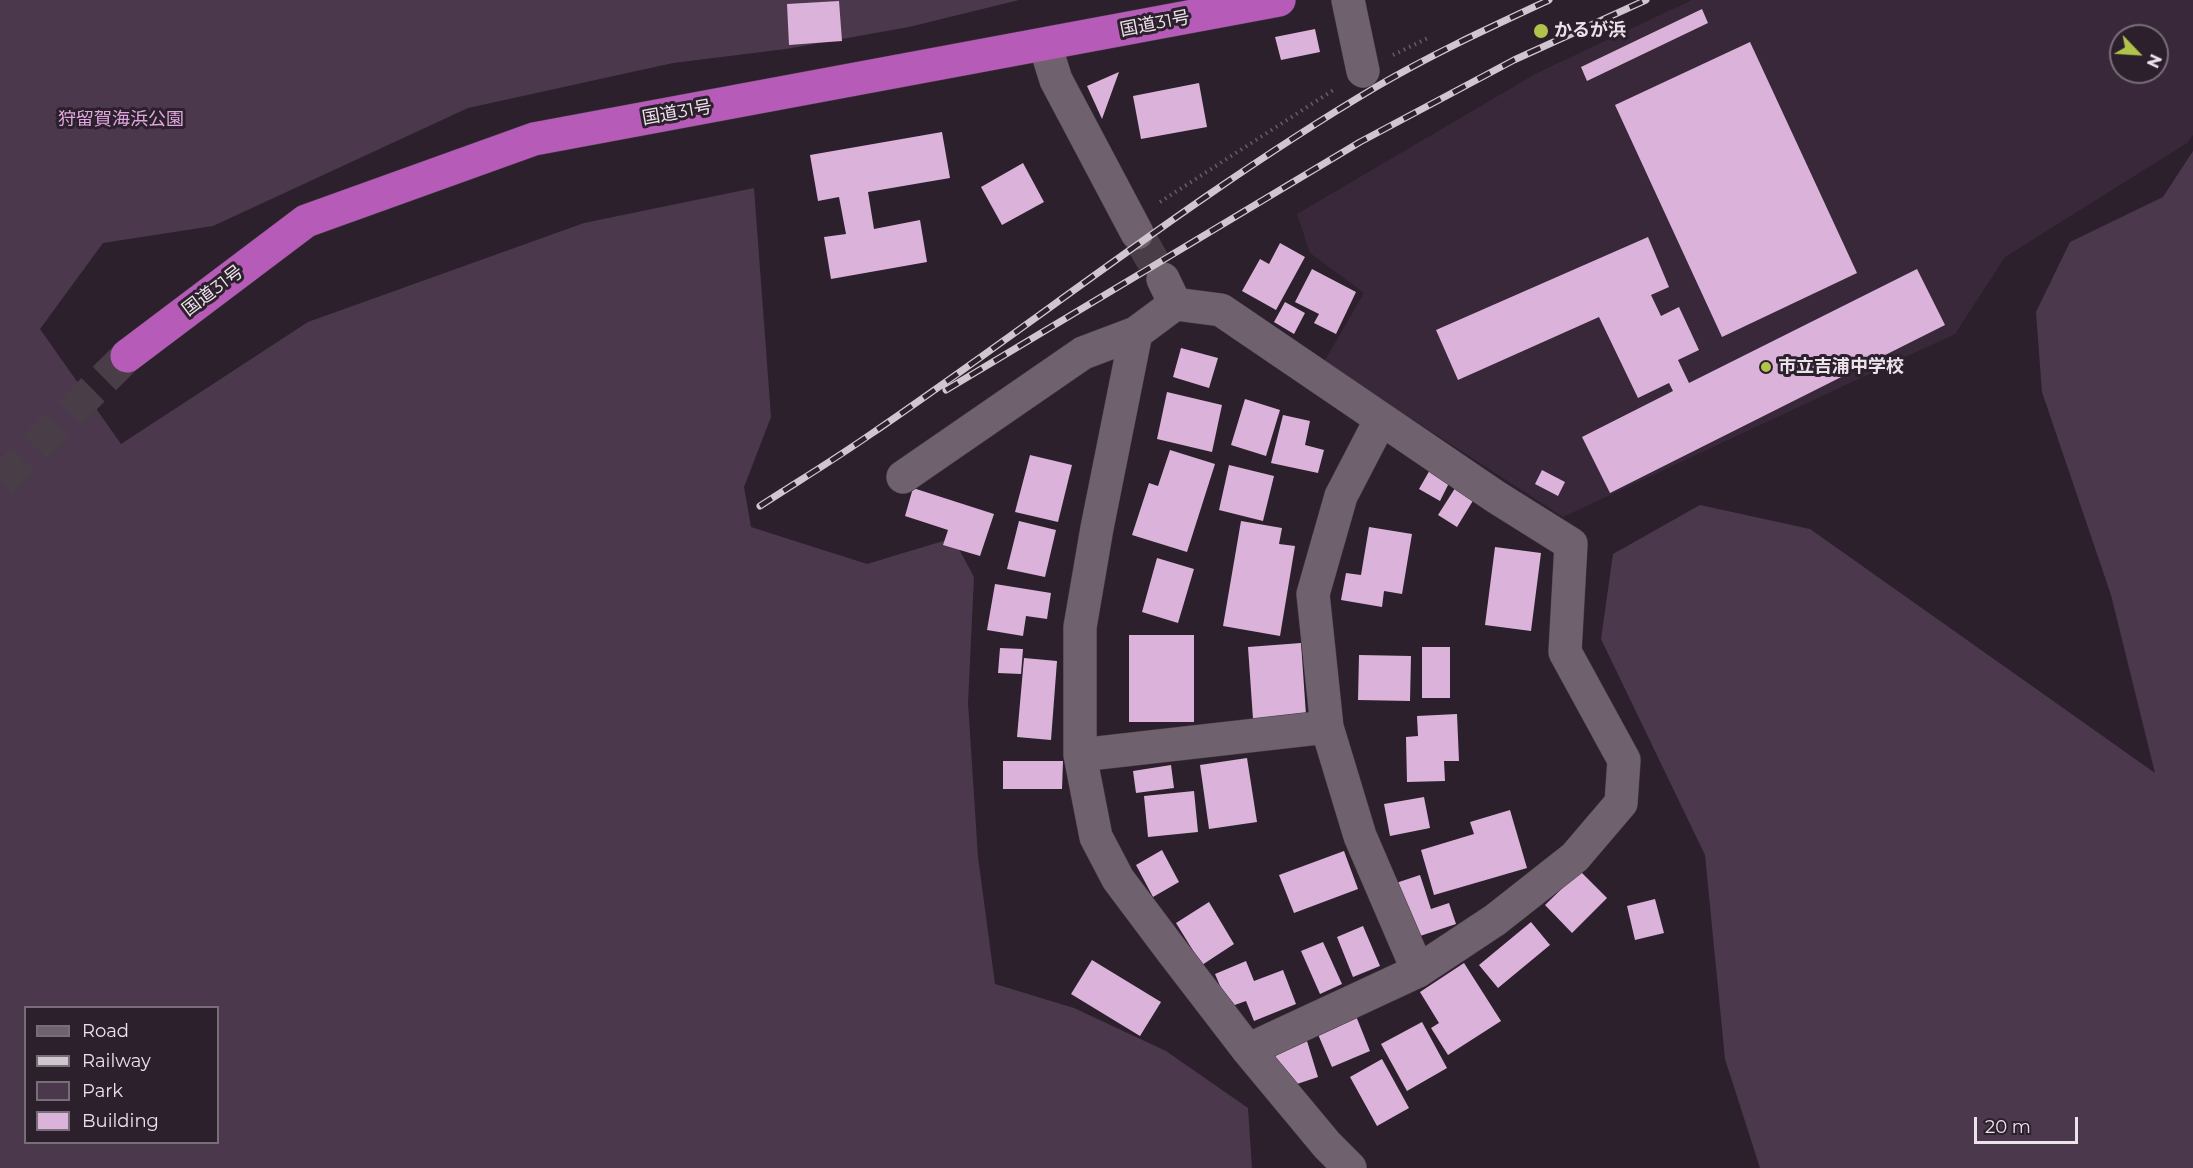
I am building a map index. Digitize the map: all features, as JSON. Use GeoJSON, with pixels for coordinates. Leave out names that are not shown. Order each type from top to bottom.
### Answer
{"type":"FeatureCollection","features":[{"type":"Feature","properties":{"kind":"highway","name":"国道31号"},"geometry":{"type":"LineString","coordinates":[[127,356],[306,220],[534,139],[1279,0]]}},
{"type":"Feature","properties":{"kind":"street"},"geometry":{"type":"LineString","coordinates":[[1348,0],[1364,71]]}},
{"type":"Feature","properties":{"kind":"street"},"geometry":{"type":"LineString","coordinates":[[1045,45],[1056,80],[1134,226]]}},
{"type":"Feature","properties":{"kind":"street"},"geometry":{"type":"LineString","coordinates":[[1248,1050],[1418,971],[1495,920],[1575,857],[1621,803],[1624,760],[1565,652],[1571,544],[1496,497],[1221,310],[1169,292],[1136,333],[1097,528],[1080,627],[1080,754],[1096,837],[1118,879],[1248,1050],[1327,1145],[1350,1168]]}},
{"type":"Feature","properties":{"kind":"street"},"geometry":{"type":"LineString","coordinates":[[903,477],[1083,353],[1136,333]]}},
{"type":"Feature","properties":{"kind":"street"},"geometry":{"type":"LineString","coordinates":[[1381,419],[1341,496],[1313,594],[1327,727],[1360,836],[1418,971]]}},
{"type":"Feature","properties":{"kind":"street"},"geometry":{"type":"LineString","coordinates":[[1080,754],[1327,727]]}},
{"type":"Feature","properties":{"kind":"path"},"geometry":{"type":"LineString","coordinates":[[1134,226],[1364,71],[1430,37]]}},
{"type":"Feature","properties":{"kind":"shaded area"},"geometry":{"type":"Polygon","coordinates":[[[1692,0],[2193,0],[2193,135],[2187,143],[2005,257],[1955,334],[1563,517],[1324,362],[1364,293],[1310,253],[1297,214],[1537,73],[1692,0]]]}},
{"type":"Feature","properties":{"kind":"green space","name":"狩留賀海浜公園"},"geometry":{"type":"Polygon","coordinates":[[[0,0],[1019,0],[909,27],[786,49],[673,63],[468,108],[213,226],[103,243],[40,329],[121,444],[308,322],[584,223],[754,188],[771,417],[744,487],[751,527],[867,564],[953,538],[974,577],[968,703],[978,857],[995,984],[1074,1008],[1166,1051],[1248,1108],[1252,1168],[0,1168],[0,0]]]}},
{"type":"Feature","properties":{"kind":"green space"},"geometry":{"type":"Polygon","coordinates":[[[2193,151],[2193,1168],[1760,1168],[1725,1059],[1705,855],[1601,639],[1613,554],[1700,505],[1810,529],[2155,773],[2111,595],[2042,392],[2036,312],[2070,242],[2163,197],[2193,151]]]}},
{"type":"Feature","properties":{"kind":"building"},"geometry":{"type":"Polygon","coordinates":[[[839,1],[842,41],[789,45],[787,4],[839,1]]]}},
{"type":"Feature","properties":{"kind":"building"},"geometry":{"type":"Polygon","coordinates":[[[1702,9],[1708,23],[1587,81],[1581,67],[1702,9]]]}},
{"type":"Feature","properties":{"kind":"building"},"geometry":{"type":"Polygon","coordinates":[[[1315,29],[1320,52],[1281,60],[1275,37],[1315,29]]]}},
{"type":"Feature","properties":{"kind":"building"},"geometry":{"type":"Polygon","coordinates":[[[1750,42],[1857,273],[1722,337],[1615,105],[1750,42]]]}},
{"type":"Feature","properties":{"kind":"building"},"geometry":{"type":"Polygon","coordinates":[[[1119,72],[1102,119],[1087,86],[1119,72]]]}},
{"type":"Feature","properties":{"kind":"building"},"geometry":{"type":"Polygon","coordinates":[[[1199,83],[1207,127],[1141,139],[1133,96],[1199,83]]]}},
{"type":"Feature","properties":{"kind":"building"},"geometry":{"type":"Polygon","coordinates":[[[942,132],[950,178],[868,192],[874,229],[920,220],[927,262],[831,279],[824,237],[846,234],[839,197],[818,201],[810,155],[942,132]]]}},
{"type":"Feature","properties":{"kind":"building"},"geometry":{"type":"Polygon","coordinates":[[[1023,163],[1044,202],[1002,225],[981,187],[1023,163]]]}},
{"type":"Feature","properties":{"kind":"building"},"geometry":{"type":"Polygon","coordinates":[[[1648,237],[1669,287],[1651,295],[1661,316],[1679,307],[1699,350],[1678,360],[1689,383],[1917,269],[1945,325],[1610,493],[1582,437],[1673,391],[1669,383],[1638,398],[1599,317],[1458,380],[1436,330],[1648,237]]]}},
{"type":"Feature","properties":{"kind":"building"},"geometry":{"type":"Polygon","coordinates":[[[1280,243],[1305,257],[1276,310],[1242,291],[1260,259],[1269,264],[1280,243]]]}},
{"type":"Feature","properties":{"kind":"building"},"geometry":{"type":"Polygon","coordinates":[[[1312,269],[1356,292],[1336,334],[1314,323],[1319,314],[1295,302],[1312,269]]]}},
{"type":"Feature","properties":{"kind":"building"},"geometry":{"type":"Polygon","coordinates":[[[1285,302],[1305,313],[1294,334],[1274,322],[1285,302]]]}},
{"type":"Feature","properties":{"kind":"building"},"geometry":{"type":"Polygon","coordinates":[[[1181,348],[1218,358],[1209,388],[1173,377],[1181,348]]]}},
{"type":"Feature","properties":{"kind":"building"},"geometry":{"type":"Polygon","coordinates":[[[1167,392],[1222,405],[1212,452],[1157,439],[1167,392]]]}},
{"type":"Feature","properties":{"kind":"building"},"geometry":{"type":"Polygon","coordinates":[[[1245,399],[1280,410],[1266,456],[1231,445],[1245,399]]]}},
{"type":"Feature","properties":{"kind":"building"},"geometry":{"type":"Polygon","coordinates":[[[1283,415],[1310,421],[1305,445],[1324,450],[1318,473],[1271,463],[1283,415]]]}},
{"type":"Feature","properties":{"kind":"building"},"geometry":{"type":"Polygon","coordinates":[[[1170,450],[1215,464],[1187,552],[1132,535],[1149,483],[1158,486],[1170,450]]]}},
{"type":"Feature","properties":{"kind":"building"},"geometry":{"type":"Polygon","coordinates":[[[1030,455],[1072,465],[1058,522],[1015,512],[1030,455]]]}},
{"type":"Feature","properties":{"kind":"building"},"geometry":{"type":"Polygon","coordinates":[[[1229,465],[1274,476],[1263,521],[1219,510],[1229,465]]]}},
{"type":"Feature","properties":{"kind":"building"},"geometry":{"type":"Polygon","coordinates":[[[1431,468],[1451,479],[1440,501],[1419,489],[1431,468]]]}},
{"type":"Feature","properties":{"kind":"building"},"geometry":{"type":"Polygon","coordinates":[[[1542,470],[1565,482],[1558,496],[1535,484],[1542,470]]]}},
{"type":"Feature","properties":{"kind":"building"},"geometry":{"type":"Polygon","coordinates":[[[1459,482],[1477,494],[1457,527],[1438,515],[1459,482]]]}},
{"type":"Feature","properties":{"kind":"building"},"geometry":{"type":"Polygon","coordinates":[[[913,488],[994,514],[980,556],[943,545],[948,530],[905,516],[913,488]]]}},
{"type":"Feature","properties":{"kind":"building"},"geometry":{"type":"Polygon","coordinates":[[[1019,521],[1056,530],[1045,577],[1007,569],[1019,521]]]}},
{"type":"Feature","properties":{"kind":"building"},"geometry":{"type":"Polygon","coordinates":[[[1241,521],[1282,528],[1279,544],[1295,546],[1280,636],[1223,626],[1241,521]]]}},
{"type":"Feature","properties":{"kind":"building"},"geometry":{"type":"Polygon","coordinates":[[[1369,527],[1412,534],[1402,594],[1384,591],[1382,607],[1341,600],[1346,573],[1361,575],[1369,527]]]}},
{"type":"Feature","properties":{"kind":"building"},"geometry":{"type":"Polygon","coordinates":[[[1495,547],[1541,553],[1531,631],[1485,625],[1495,547]]]}},
{"type":"Feature","properties":{"kind":"building"},"geometry":{"type":"Polygon","coordinates":[[[1157,558],[1194,569],[1178,623],[1142,612],[1157,558]]]}},
{"type":"Feature","properties":{"kind":"building"},"geometry":{"type":"Polygon","coordinates":[[[995,584],[1051,593],[1047,619],[1026,616],[1023,636],[987,630],[995,584]]]}},
{"type":"Feature","properties":{"kind":"building"},"geometry":{"type":"Polygon","coordinates":[[[1129,635],[1194,635],[1194,722],[1129,722],[1129,635]]]}},
{"type":"Feature","properties":{"kind":"building"},"geometry":{"type":"Polygon","coordinates":[[[1301,643],[1306,715],[1253,719],[1248,647],[1301,643]]]}},
{"type":"Feature","properties":{"kind":"building"},"geometry":{"type":"Polygon","coordinates":[[[1422,647],[1450,647],[1450,698],[1422,698],[1422,647]]]}},
{"type":"Feature","properties":{"kind":"building"},"geometry":{"type":"Polygon","coordinates":[[[1000,648],[1023,649],[1021,674],[998,673],[1000,648]]]}},
{"type":"Feature","properties":{"kind":"building"},"geometry":{"type":"Polygon","coordinates":[[[1359,655],[1411,656],[1410,701],[1358,700],[1359,655]]]}},
{"type":"Feature","properties":{"kind":"building"},"geometry":{"type":"Polygon","coordinates":[[[1024,658],[1057,661],[1051,740],[1017,737],[1024,658]]]}},
{"type":"Feature","properties":{"kind":"building"},"geometry":{"type":"Polygon","coordinates":[[[1457,714],[1459,761],[1444,761],[1445,781],[1407,782],[1406,737],[1418,736],[1417,716],[1457,714]]]}},
{"type":"Feature","properties":{"kind":"building"},"geometry":{"type":"Polygon","coordinates":[[[1247,758],[1257,822],[1209,829],[1200,765],[1247,758]]]}},
{"type":"Feature","properties":{"kind":"building"},"geometry":{"type":"Polygon","coordinates":[[[1003,761],[1063,761],[1062,789],[1003,789],[1003,761]]]}},
{"type":"Feature","properties":{"kind":"building"},"geometry":{"type":"Polygon","coordinates":[[[1171,765],[1174,788],[1136,793],[1133,771],[1171,765]]]}},
{"type":"Feature","properties":{"kind":"building"},"geometry":{"type":"Polygon","coordinates":[[[1194,791],[1198,832],[1148,837],[1144,796],[1194,791]]]}},
{"type":"Feature","properties":{"kind":"building"},"geometry":{"type":"Polygon","coordinates":[[[1424,797],[1430,828],[1390,836],[1384,804],[1424,797]]]}},
{"type":"Feature","properties":{"kind":"building"},"geometry":{"type":"Polygon","coordinates":[[[1510,810],[1527,868],[1434,895],[1421,850],[1474,834],[1470,822],[1510,810]]]}},
{"type":"Feature","properties":{"kind":"building"},"geometry":{"type":"Polygon","coordinates":[[[1162,850],[1179,882],[1153,897],[1136,865],[1162,850]]]}},
{"type":"Feature","properties":{"kind":"building"},"geometry":{"type":"Polygon","coordinates":[[[1344,851],[1358,889],[1294,913],[1279,875],[1344,851]]]}},
{"type":"Feature","properties":{"kind":"building"},"geometry":{"type":"Polygon","coordinates":[[[1580,871],[1607,898],[1572,933],[1545,905],[1580,871]]]}},
{"type":"Feature","properties":{"kind":"building"},"geometry":{"type":"Polygon","coordinates":[[[1420,875],[1431,909],[1449,903],[1456,924],[1414,938],[1396,883],[1420,875]]]}},
{"type":"Feature","properties":{"kind":"building"},"geometry":{"type":"Polygon","coordinates":[[[1655,899],[1664,933],[1635,940],[1627,906],[1655,899]]]}},
{"type":"Feature","properties":{"kind":"building"},"geometry":{"type":"Polygon","coordinates":[[[1209,902],[1234,944],[1202,965],[1176,923],[1209,902]]]}},
{"type":"Feature","properties":{"kind":"building"},"geometry":{"type":"Polygon","coordinates":[[[1531,922],[1550,945],[1498,988],[1479,965],[1531,922]]]}},
{"type":"Feature","properties":{"kind":"building"},"geometry":{"type":"Polygon","coordinates":[[[1363,926],[1380,966],[1353,977],[1337,937],[1363,926]]]}},
{"type":"Feature","properties":{"kind":"building"},"geometry":{"type":"Polygon","coordinates":[[[1323,942],[1342,984],[1320,994],[1301,951],[1323,942]]]}},
{"type":"Feature","properties":{"kind":"building"},"geometry":{"type":"Polygon","coordinates":[[[1092,960],[1161,1002],[1140,1036],[1071,994],[1092,960]]]}},
{"type":"Feature","properties":{"kind":"building"},"geometry":{"type":"Polygon","coordinates":[[[1246,961],[1254,981],[1283,970],[1296,1004],[1254,1021],[1246,1001],[1229,1007],[1215,974],[1246,961]]]}},
{"type":"Feature","properties":{"kind":"building"},"geometry":{"type":"Polygon","coordinates":[[[1464,963],[1501,1021],[1448,1055],[1431,1028],[1439,1023],[1420,992],[1464,963]]]}},
{"type":"Feature","properties":{"kind":"building"},"geometry":{"type":"Polygon","coordinates":[[[1356,1016],[1370,1051],[1332,1067],[1317,1032],[1356,1016]]]}},
{"type":"Feature","properties":{"kind":"building"},"geometry":{"type":"Polygon","coordinates":[[[1422,1022],[1447,1068],[1407,1091],[1381,1044],[1422,1022]]]}},
{"type":"Feature","properties":{"kind":"building"},"geometry":{"type":"Polygon","coordinates":[[[1307,1041],[1318,1077],[1285,1088],[1274,1052],[1307,1041]]]}},
{"type":"Feature","properties":{"kind":"building"},"geometry":{"type":"Polygon","coordinates":[[[1382,1059],[1409,1108],[1377,1126],[1350,1077],[1382,1059]]]}},
{"type":"Feature","properties":{"kind":"tunnel"},"geometry":{"type":"LineString","coordinates":[[1137,233],[1163,279]]}},
{"type":"Feature","properties":{"kind":"tunnel"},"geometry":{"type":"LineString","coordinates":[[0,482],[127,356]]}},
{"type":"Feature","properties":{"kind":"railway"},"geometry":{"type":"LineString","coordinates":[[760,506],[871,434],[1183,212],[1311,127],[1418,63],[1549,0]]}},
{"type":"Feature","properties":{"kind":"railway"},"geometry":{"type":"LineString","coordinates":[[946,390],[1360,142],[1514,60],[1646,0]]}},
{"type":"Feature","properties":{"kind":"place","name":"かるが浜"},"geometry":{"type":"Point","coordinates":[1541,31]}},
{"type":"Feature","properties":{"kind":"place","name":"市立吉浦中学校"},"geometry":{"type":"Point","coordinates":[1766,367]}}]}
